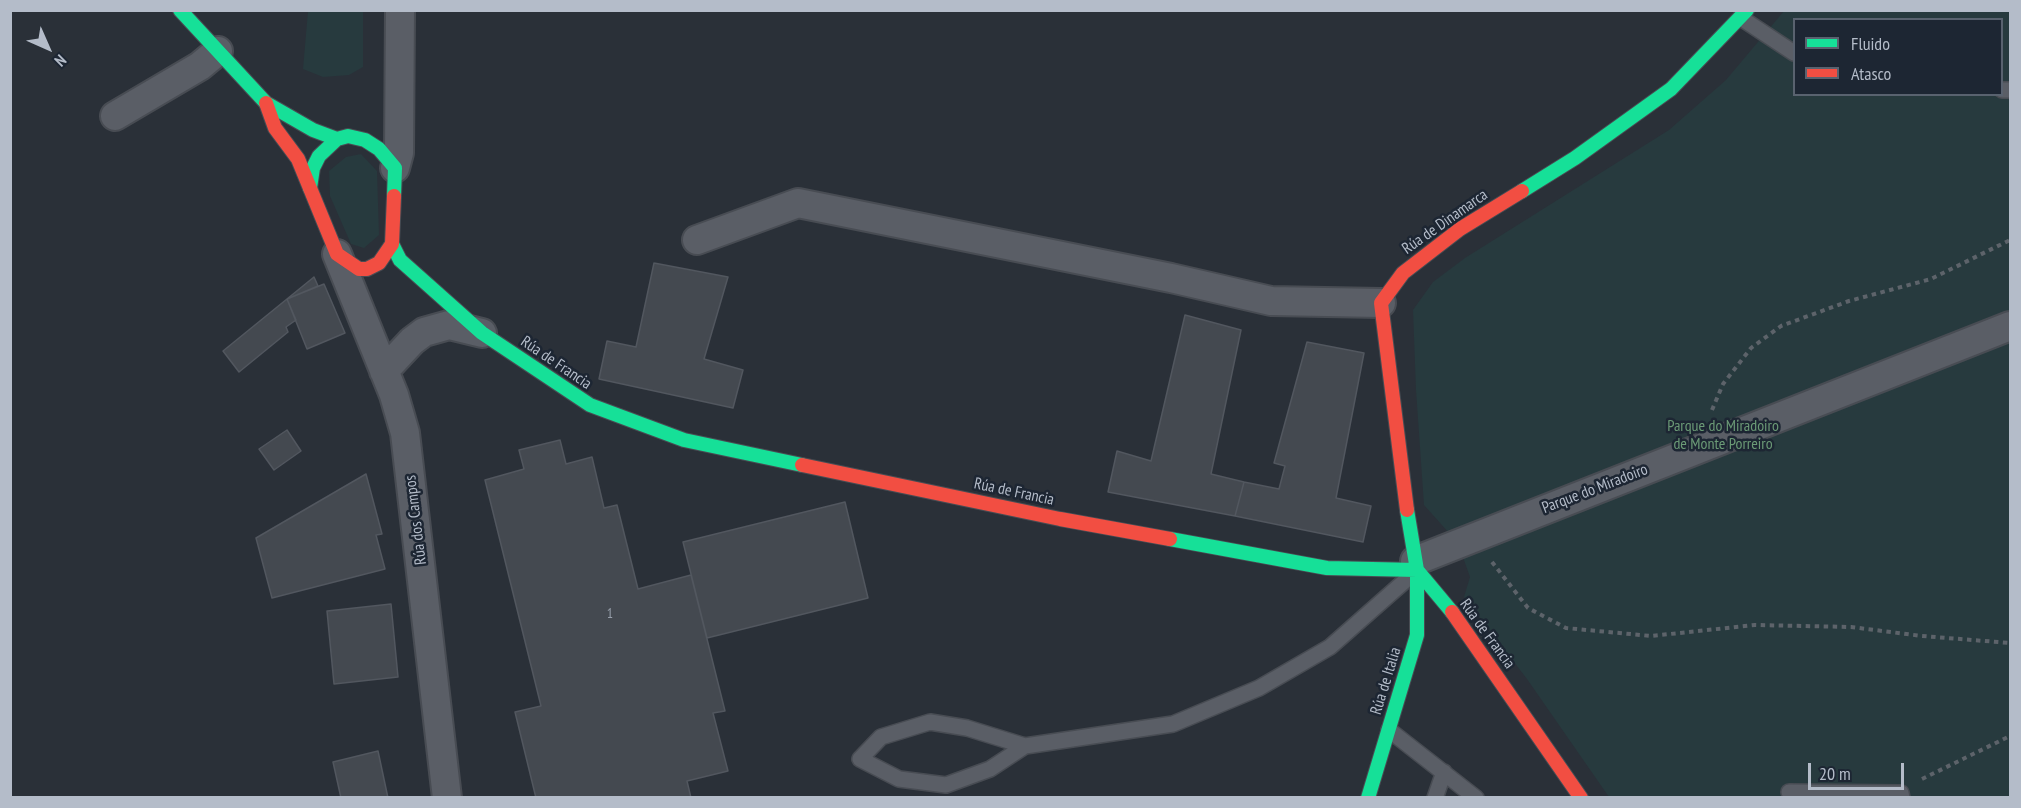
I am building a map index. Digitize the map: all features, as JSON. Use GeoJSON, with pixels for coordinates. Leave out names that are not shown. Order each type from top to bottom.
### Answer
{"type":"FeatureCollection","features":[{"type":"Feature","properties":{"kind":"street"},"geometry":{"type":"LineString","coordinates":[[180,10],[266,103],[313,130],[337,139]]}},
{"type":"Feature","properties":{"kind":"street"},"geometry":{"type":"LineString","coordinates":[[266,103],[275,128],[298,159],[337,254],[359,268],[367,269],[379,263],[392,244],[395,168],[399,153],[400,10]]}},
{"type":"Feature","properties":{"kind":"street","name":"Rúa de Dinamarca"},"geometry":{"type":"LineString","coordinates":[[1381,303],[1403,273],[1460,229],[1575,158],[1671,89],[1744,14]]}},
{"type":"Feature","properties":{"kind":"street"},"geometry":{"type":"LineString","coordinates":[[115,116],[200,66],[218,51]]}},
{"type":"Feature","properties":{"kind":"street"},"geometry":{"type":"LineString","coordinates":[[310,188],[313,168],[319,156],[337,139],[348,136],[365,140],[379,149],[395,168]]}},
{"type":"Feature","properties":{"kind":"street"},"geometry":{"type":"LineString","coordinates":[[697,240],[798,203],[1171,278],[1270,301],[1381,303],[1416,566]]}},
{"type":"Feature","properties":{"kind":"street","name":"Rúa de Francia"},"geometry":{"type":"LineString","coordinates":[[392,244],[400,260],[482,333],[590,405],[684,440],[1060,519],[1327,568],[1416,566],[1460,622],[1581,798]]}},
{"type":"Feature","properties":{"kind":"street","name":"Rúa dos Campos"},"geometry":{"type":"LineString","coordinates":[[337,254],[384,371],[405,433],[447,798]]}},
{"type":"Feature","properties":{"kind":"street"},"geometry":{"type":"LineString","coordinates":[[384,371],[412,341],[424,332],[449,325],[482,333]]}},
{"type":"Feature","properties":{"kind":"street","name":"Parque do Miradoiro"},"geometry":{"type":"LineString","coordinates":[[1416,566],[1476,536],[2010,326]]}},
{"type":"Feature","properties":{"kind":"street","name":"Rúa de Italia"},"geometry":{"type":"LineString","coordinates":[[1368,798],[1417,635],[1416,566]]}},
{"type":"Feature","properties":{"kind":"lane"},"geometry":{"type":"LineString","coordinates":[[1744,14],[1793,52]]}},
{"type":"Feature","properties":{"kind":"lane"},"geometry":{"type":"LineString","coordinates":[[1025,746],[990,769],[946,785],[899,779],[860,759],[881,737],[930,722],[967,729],[1025,746],[1173,724],[1259,688],[1329,647],[1416,566]]}},
{"type":"Feature","properties":{"kind":"lane"},"geometry":{"type":"LineString","coordinates":[[1389,730],[1444,772],[1469,795]]}},
{"type":"Feature","properties":{"kind":"lane"},"geometry":{"type":"LineString","coordinates":[[1435,798],[1444,772]]}},
{"type":"Feature","properties":{"kind":"lane"},"geometry":{"type":"LineString","coordinates":[[1790,792],[1901,793],[1902,798]]}},
{"type":"Feature","properties":{"kind":"path"},"geometry":{"type":"LineString","coordinates":[[1695,450],[1723,384],[1751,348],[1782,326],[1849,301],[1931,279],[2010,240]]}},
{"type":"Feature","properties":{"kind":"path"},"geometry":{"type":"LineString","coordinates":[[1476,536],[1497,569],[1528,608],[1566,628],[1652,636],[1755,625],[1851,627],[2010,644]]}},
{"type":"Feature","properties":{"kind":"path"},"geometry":{"type":"LineString","coordinates":[[1922,779],[2010,736]]}},
{"type":"Feature","properties":{"kind":"green space"},"geometry":{"type":"Polygon","coordinates":[[[308,11],[363,11],[363,67],[349,75],[323,77],[303,69],[308,11]]]}},
{"type":"Feature","properties":{"kind":"green space","name":"Parque do Miradoiro de Monte Porreiro"},"geometry":{"type":"Polygon","coordinates":[[[1784,11],[2010,11],[2010,797],[1609,797],[1527,679],[1464,597],[1470,577],[1458,543],[1424,505],[1413,310],[1433,282],[1465,258],[1669,130],[1726,80],[1784,11]]]}},
{"type":"Feature","properties":{"kind":"green space"},"geometry":{"type":"Polygon","coordinates":[[[361,154],[377,171],[379,235],[364,248],[351,244],[330,196],[329,171],[346,157],[361,154]]]}},
{"type":"Feature","properties":{"kind":"building"},"geometry":{"type":"Polygon","coordinates":[[[654,263],[728,277],[704,359],[743,370],[733,408],[599,379],[607,341],[636,347],[654,263]]]}},
{"type":"Feature","properties":{"kind":"building"},"geometry":{"type":"Polygon","coordinates":[[[314,277],[318,286],[287,299],[296,320],[286,327],[288,332],[239,372],[223,351],[314,277]]]}},
{"type":"Feature","properties":{"kind":"building"},"geometry":{"type":"Polygon","coordinates":[[[324,284],[345,333],[307,349],[287,299],[324,284]]]}},
{"type":"Feature","properties":{"kind":"building"},"geometry":{"type":"Polygon","coordinates":[[[1185,315],[1241,330],[1211,474],[1244,482],[1235,516],[1108,492],[1117,451],[1151,461],[1185,315]]]}},
{"type":"Feature","properties":{"kind":"building"},"geometry":{"type":"Polygon","coordinates":[[[1307,342],[1364,353],[1336,498],[1371,506],[1363,542],[1235,516],[1244,482],[1279,489],[1285,466],[1274,463],[1307,342]]]}},
{"type":"Feature","properties":{"kind":"building"},"geometry":{"type":"Polygon","coordinates":[[[287,430],[301,451],[274,470],[259,449],[287,430]]]}},
{"type":"Feature","properties":{"kind":"building"},"geometry":{"type":"Polygon","coordinates":[[[560,440],[566,464],[592,457],[604,508],[617,505],[638,589],[691,575],[725,711],[713,713],[728,771],[687,781],[691,798],[536,798],[515,712],[541,706],[485,480],[524,469],[519,450],[560,440]]]}},
{"type":"Feature","properties":{"kind":"building"},"geometry":{"type":"Polygon","coordinates":[[[366,474],[382,534],[376,535],[385,569],[272,598],[256,538],[366,474]]]}},
{"type":"Feature","properties":{"kind":"building"},"geometry":{"type":"Polygon","coordinates":[[[845,502],[868,598],[707,638],[683,542],[845,502]]]}},
{"type":"Feature","properties":{"kind":"building"},"geometry":{"type":"Polygon","coordinates":[[[391,604],[398,677],[334,684],[327,611],[391,604]]]}},
{"type":"Feature","properties":{"kind":"building"},"geometry":{"type":"Polygon","coordinates":[[[378,751],[388,798],[341,798],[333,762],[378,751]]]}},
{"type":"Feature","properties":{"kind":"traffic: fast"},"geometry":{"type":"LineString","coordinates":[[180,10],[266,103],[313,130],[337,139]]}},
{"type":"Feature","properties":{"kind":"traffic: fast"},"geometry":{"type":"LineString","coordinates":[[1522,191],[1575,158],[1671,89],[1747,10]]}},
{"type":"Feature","properties":{"kind":"traffic: fast"},"geometry":{"type":"LineString","coordinates":[[310,188],[313,168],[319,156],[337,139],[348,136],[365,140],[379,149],[395,168],[394,196]]}},
{"type":"Feature","properties":{"kind":"traffic: fast"},"geometry":{"type":"LineString","coordinates":[[392,244],[400,260],[482,333],[590,405],[684,440],[802,465]]}},
{"type":"Feature","properties":{"kind":"traffic: fast"},"geometry":{"type":"LineString","coordinates":[[1368,798],[1417,635],[1417,570],[1407,510]]}},
{"type":"Feature","properties":{"kind":"traffic: fast"},"geometry":{"type":"LineString","coordinates":[[1170,539],[1327,568],[1417,570],[1452,612]]}},
{"type":"Feature","properties":{"kind":"traffic: jam"},"geometry":{"type":"LineString","coordinates":[[266,103],[275,128],[298,159],[337,254],[359,269],[367,269],[379,263],[392,244],[394,196]]}},
{"type":"Feature","properties":{"kind":"traffic: jam"},"geometry":{"type":"LineString","coordinates":[[1407,510],[1381,303],[1403,273],[1460,229],[1522,191]]}},
{"type":"Feature","properties":{"kind":"traffic: jam"},"geometry":{"type":"LineString","coordinates":[[802,465],[1060,519],[1170,539]]}},
{"type":"Feature","properties":{"kind":"traffic: jam"},"geometry":{"type":"LineString","coordinates":[[1452,612],[1581,798]]}}]}
